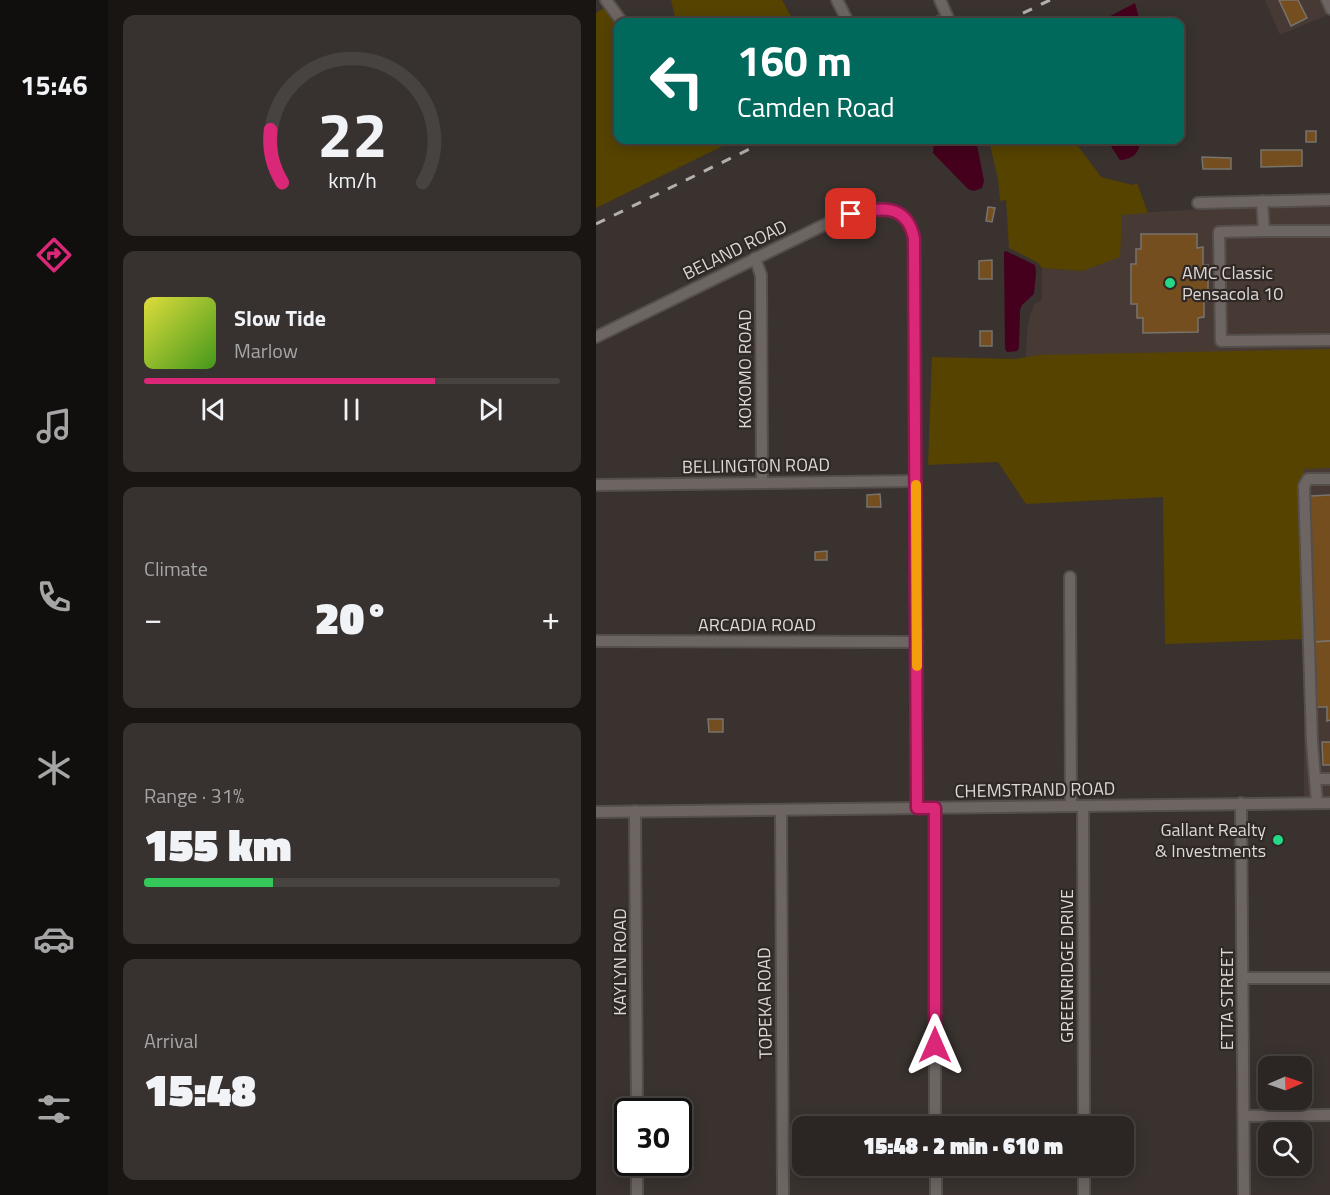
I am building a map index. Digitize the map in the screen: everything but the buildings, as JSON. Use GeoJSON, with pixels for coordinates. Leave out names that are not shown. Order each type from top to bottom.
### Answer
{"type":"FeatureCollection","features":[{"type":"Feature","properties":{"kind":"street"},"geometry":{"type":"LineString","coordinates":[[606,0],[619,18]]}},
{"type":"Feature","properties":{"kind":"street"},"geometry":{"type":"LineString","coordinates":[[837,0],[846,18]]}},
{"type":"Feature","properties":{"kind":"street"},"geometry":{"type":"LineString","coordinates":[[940,0],[948,18]]}},
{"type":"Feature","properties":{"kind":"street"},"geometry":{"type":"LineString","coordinates":[[1327,0],[1331,9]]}},
{"type":"Feature","properties":{"kind":"street"},"geometry":{"type":"LineString","coordinates":[[1198,203],[1331,200]]}},
{"type":"Feature","properties":{"kind":"street"},"geometry":{"type":"LineString","coordinates":[[1262,201],[1264,231]]}},
{"type":"Feature","properties":{"kind":"street","name":"BELAND ROAD"},"geometry":{"type":"LineString","coordinates":[[596,338],[832,221],[851,214],[885,208],[894,210],[908,222],[914,238],[916,481]]}},
{"type":"Feature","properties":{"kind":"street"},"geometry":{"type":"LineString","coordinates":[[1331,231],[1219,232],[1221,341],[1331,340]]}},
{"type":"Feature","properties":{"kind":"street","name":"KOKOMO ROAD"},"geometry":{"type":"LineString","coordinates":[[755,258],[761,275],[762,482]]}},
{"type":"Feature","properties":{"kind":"street"},"geometry":{"type":"LineString","coordinates":[[1318,803],[1312,742],[1304,486],[1308,479],[1331,479]]}},
{"type":"Feature","properties":{"kind":"street"},"geometry":{"type":"LineString","coordinates":[[916,481],[917,808]]}},
{"type":"Feature","properties":{"kind":"street","name":"BELLINGTON ROAD"},"geometry":{"type":"LineString","coordinates":[[596,485],[916,481]]}},
{"type":"Feature","properties":{"kind":"street"},"geometry":{"type":"LineString","coordinates":[[1070,577],[1071,806]]}},
{"type":"Feature","properties":{"kind":"street","name":"ARCADIA ROAD"},"geometry":{"type":"LineString","coordinates":[[596,641],[917,642]]}},
{"type":"Feature","properties":{"kind":"street"},"geometry":{"type":"LineString","coordinates":[[1315,779],[1331,779]]}},
{"type":"Feature","properties":{"kind":"street","name":"ETTA STREET"},"geometry":{"type":"LineString","coordinates":[[1241,803],[1244,1195]]}},
{"type":"Feature","properties":{"kind":"street","name":"CHEMSTRAND ROAD"},"geometry":{"type":"LineString","coordinates":[[596,812],[1331,803]]}},
{"type":"Feature","properties":{"kind":"street","name":"GREENRIDGE DRIVE"},"geometry":{"type":"LineString","coordinates":[[1083,806],[1084,1116]]}},
{"type":"Feature","properties":{"kind":"street"},"geometry":{"type":"LineString","coordinates":[[935,808],[935,1116]]}},
{"type":"Feature","properties":{"kind":"street","name":"TOPEKA ROAD"},"geometry":{"type":"LineString","coordinates":[[781,810],[783,1195]]}},
{"type":"Feature","properties":{"kind":"street","name":"KAYLYN ROAD"},"geometry":{"type":"LineString","coordinates":[[635,811],[637,1098]]}},
{"type":"Feature","properties":{"kind":"street"},"geometry":{"type":"LineString","coordinates":[[1243,978],[1331,978]]}},
{"type":"Feature","properties":{"kind":"street"},"geometry":{"type":"LineString","coordinates":[[1244,1116],[1331,1115]]}},
{"type":"Feature","properties":{"kind":"street"},"geometry":{"type":"LineString","coordinates":[[637,1176],[637,1195]]}},
{"type":"Feature","properties":{"kind":"street"},"geometry":{"type":"LineString","coordinates":[[936,1176],[936,1195]]}},
{"type":"Feature","properties":{"kind":"street"},"geometry":{"type":"LineString","coordinates":[[1084,1176],[1085,1195]]}},
{"type":"Feature","properties":{"kind":"shaded area"},"geometry":{"type":"Polygon","coordinates":[[[671,0],[782,0],[792,18],[675,18],[671,0]]]}},
{"type":"Feature","properties":{"kind":"shaded area"},"geometry":{"type":"Polygon","coordinates":[[[1265,0],[1330,0],[1330,14],[1280,35],[1265,0]]]}},
{"type":"Feature","properties":{"kind":"shaded area"},"geometry":{"type":"Polygon","coordinates":[[[1135,3],[1139,18],[1107,18],[1135,3]]]}},
{"type":"Feature","properties":{"kind":"shaded area"},"geometry":{"type":"Polygon","coordinates":[[[604,8],[614,22],[614,144],[727,144],[596,208],[596,13],[604,8]]]}},
{"type":"Feature","properties":{"kind":"shaded area"},"geometry":{"type":"Polygon","coordinates":[[[934,144],[977,144],[984,181],[982,188],[974,191],[968,189],[933,153],[934,144]]]}},
{"type":"Feature","properties":{"kind":"shaded area"},"geometry":{"type":"Polygon","coordinates":[[[990,144],[1077,144],[1101,177],[1133,185],[1137,183],[1148,213],[1122,215],[1120,257],[1082,271],[1042,268],[1037,262],[1009,248],[1006,200],[1000,201],[998,179],[990,144]]]}},
{"type":"Feature","properties":{"kind":"shaded area"},"geometry":{"type":"Polygon","coordinates":[[[1110,144],[1140,144],[1135,154],[1120,160],[1110,144]]]}},
{"type":"Feature","properties":{"kind":"shaded area"},"geometry":{"type":"Polygon","coordinates":[[[1330,205],[1330,349],[1026,357],[1030,315],[1034,304],[1042,300],[1042,268],[1082,271],[1122,214],[1236,207],[1330,205]]]}},
{"type":"Feature","properties":{"kind":"shaded area"},"geometry":{"type":"Polygon","coordinates":[[[1004,252],[1035,265],[1036,272],[1034,294],[1020,310],[1019,348],[1017,351],[1007,352],[1005,349],[1004,252]]]}},
{"type":"Feature","properties":{"kind":"shaded area"},"geometry":{"type":"Polygon","coordinates":[[[1330,349],[1330,468],[1304,469],[1304,639],[1165,644],[1163,497],[1026,504],[998,462],[928,465],[932,357],[1014,359],[1040,355],[1330,349]]]}},
{"type":"Feature","properties":{"kind":"shaded area"},"geometry":{"type":"Polygon","coordinates":[[[1304,468],[1330,468],[1330,798],[1304,798],[1304,468]]]}},
{"type":"Feature","properties":{"kind":"railway"},"geometry":{"type":"LineString","coordinates":[[1013,18],[1050,0]]}},
{"type":"Feature","properties":{"kind":"railway"},"geometry":{"type":"LineString","coordinates":[[596,224],[760,144]]}},
{"type":"Feature","properties":{"kind":"slow traffic"},"geometry":{"type":"LineString","coordinates":[[916,485],[917,666]]}},
{"type":"Feature","properties":{"kind":"place","name":"AMC Classic Pensacola 10"},"geometry":{"type":"Point","coordinates":[1170,283]}},
{"type":"Feature","properties":{"kind":"place","name":"Gallant Realty & Investments"},"geometry":{"type":"Point","coordinates":[1278,840]}},
{"type":"Feature","properties":{"kind":"route"},"geometry":{"type":"LineString","coordinates":[[851,214],[885,208],[894,210],[908,222],[914,238],[917,808],[935,808],[935,1045]]}}]}
